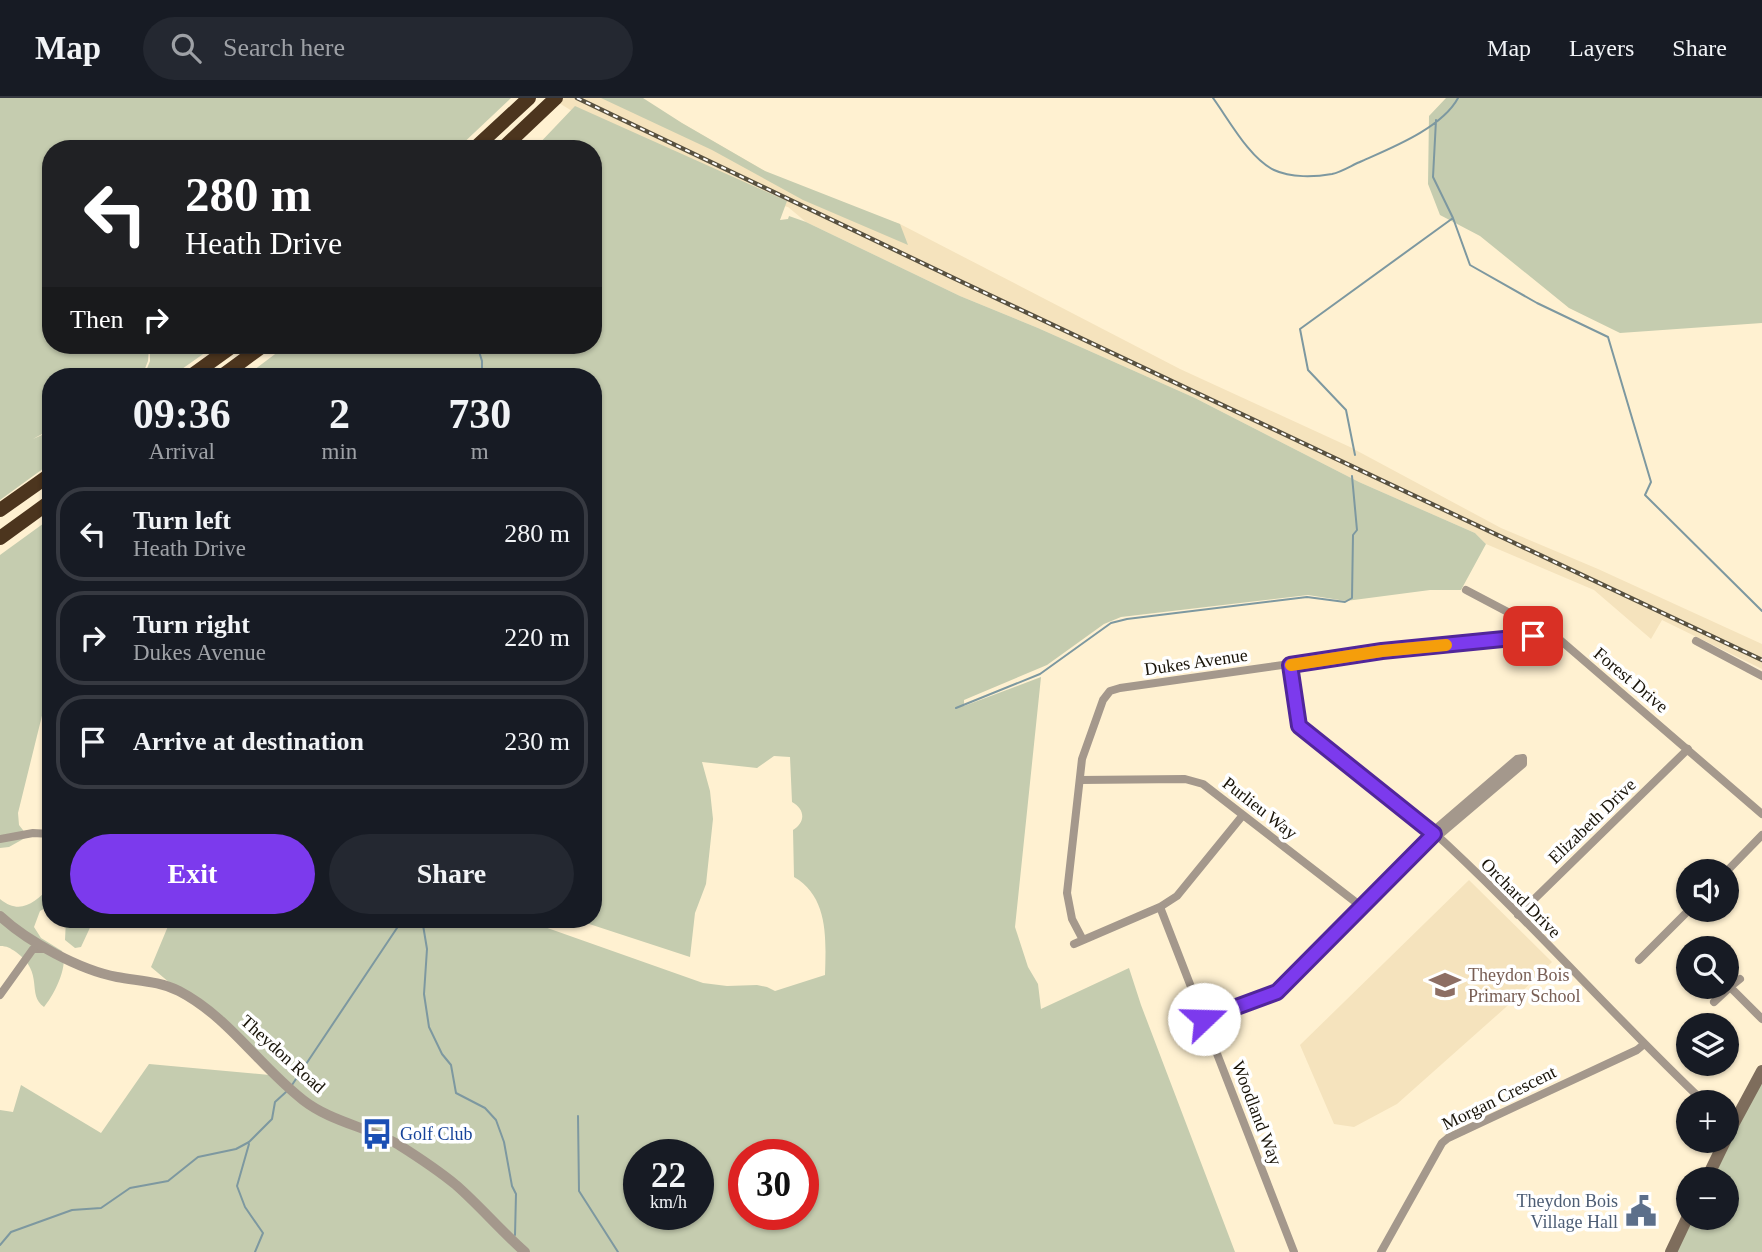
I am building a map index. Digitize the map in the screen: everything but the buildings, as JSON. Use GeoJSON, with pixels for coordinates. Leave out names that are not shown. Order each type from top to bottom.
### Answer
{"type":"FeatureCollection","features":[{"type":"Feature","properties":{"kind":"highway"},"geometry":{"type":"LineString","coordinates":[[484,140],[529,98]]}},
{"type":"Feature","properties":{"kind":"highway"},"geometry":{"type":"LineString","coordinates":[[512,140],[556,98]]}},
{"type":"Feature","properties":{"kind":"highway"},"geometry":{"type":"LineString","coordinates":[[202,368],[222,354]]}},
{"type":"Feature","properties":{"kind":"highway"},"geometry":{"type":"LineString","coordinates":[[233,368],[252,354]]}},
{"type":"Feature","properties":{"kind":"highway"},"geometry":{"type":"LineString","coordinates":[[0,510],[42,480]]}},
{"type":"Feature","properties":{"kind":"highway"},"geometry":{"type":"LineString","coordinates":[[0,538],[42,508]]}},
{"type":"Feature","properties":{"kind":"main road"},"geometry":{"type":"LineString","coordinates":[[1739,1113],[1762,1072]]}},
{"type":"Feature","properties":{"kind":"main road"},"geometry":{"type":"LineString","coordinates":[[1671,1252],[1681,1230]]}},
{"type":"Feature","properties":{"kind":"street","name":"Forest Drive"},"geometry":{"type":"LineString","coordinates":[[1466,590],[1559,639],[1762,814]]}},
{"type":"Feature","properties":{"kind":"street","name":"Dukes Avenue"},"geometry":{"type":"LineString","coordinates":[[1083,940],[1072,919],[1067,893],[1082,758],[1103,700],[1110,691],[1382,651],[1524,637],[1535,635],[1540,628]]}},
{"type":"Feature","properties":{"kind":"street"},"geometry":{"type":"LineString","coordinates":[[1696,640],[1762,676]]}},
{"type":"Feature","properties":{"kind":"street","name":"Orchard Drive"},"geometry":{"type":"LineString","coordinates":[[1290,665],[1299,726],[1435,834],[1518,915],[1643,1045],[1691,1090]]}},
{"type":"Feature","properties":{"kind":"street","name":"Elizabeth Drive"},"geometry":{"type":"LineString","coordinates":[[1518,915],[1688,749]]}},
{"type":"Feature","properties":{"kind":"street"},"geometry":{"type":"LineString","coordinates":[[1204,1019],[1277,992],[1435,834],[1519,757],[1523,758],[1524,764],[1435,834]]}},
{"type":"Feature","properties":{"kind":"street","name":"Purlieu Way"},"geometry":{"type":"LineString","coordinates":[[1080,780],[1185,779],[1203,784],[1362,907]]}},
{"type":"Feature","properties":{"kind":"street"},"geometry":{"type":"LineString","coordinates":[[1074,944],[1160,907],[1178,895],[1243,815]]}},
{"type":"Feature","properties":{"kind":"street"},"geometry":{"type":"LineString","coordinates":[[0,839],[42,834]]}},
{"type":"Feature","properties":{"kind":"street"},"geometry":{"type":"LineString","coordinates":[[1739,859],[1762,835]]}},
{"type":"Feature","properties":{"kind":"street","name":"Woodland Way"},"geometry":{"type":"LineString","coordinates":[[1160,907],[1294,1252]]}},
{"type":"Feature","properties":{"kind":"street","name":"Theydon Road"},"geometry":{"type":"LineString","coordinates":[[0,916],[23,936],[92,971],[157,983],[192,999],[236,1035],[303,1100],[338,1120],[398,1144],[456,1185],[524,1251]]}},
{"type":"Feature","properties":{"kind":"street"},"geometry":{"type":"LineString","coordinates":[[1639,960],[1676,922]]}},
{"type":"Feature","properties":{"kind":"street"},"geometry":{"type":"LineString","coordinates":[[0,995],[33,949],[37,947],[52,950]]}},
{"type":"Feature","properties":{"kind":"street"},"geometry":{"type":"LineString","coordinates":[[1739,996],[1762,1019]]}},
{"type":"Feature","properties":{"kind":"street"},"geometry":{"type":"LineString","coordinates":[[1714,1002],[1717,999]]}},
{"type":"Feature","properties":{"kind":"street","name":"Morgan Crescent"},"geometry":{"type":"LineString","coordinates":[[1381,1252],[1442,1143],[1448,1138],[1643,1045]]}},
{"type":"Feature","properties":{"kind":"shaded area"},"geometry":{"type":"Polygon","coordinates":[[[551,98],[638,98],[791,188],[900,224],[1180,369],[1350,447],[1501,528],[1762,644],[1762,669],[1662,620],[1651,639],[1594,590],[1486,544],[1475,533],[1359,482],[1195,398],[960,296],[806,222],[788,207],[762,200],[598,127],[551,98]]]}},
{"type":"Feature","properties":{"kind":"shaded area","name":"Theydon Bois Primary School"},"geometry":{"type":"Polygon","coordinates":[[[1469,880],[1552,962],[1505,1008],[1397,1104],[1354,1127],[1334,1124],[1300,1045],[1469,880]]]}},
{"type":"Feature","properties":{"kind":"green space"},"geometry":{"type":"Polygon","coordinates":[[[0,98],[511,98],[467,140],[42,140],[42,354],[148,354],[148,361],[145,368],[42,368],[42,434],[33,439],[42,435],[42,470],[0,500],[0,98]]]}},
{"type":"Feature","properties":{"kind":"green space"},"geometry":{"type":"Polygon","coordinates":[[[601,98],[643,98],[765,171],[900,224],[908,245],[803,200],[712,150],[601,98]]]}},
{"type":"Feature","properties":{"kind":"green space"},"geometry":{"type":"Polygon","coordinates":[[[1446,98],[1762,98],[1762,323],[1620,333],[1569,308],[1480,236],[1440,215],[1428,184],[1429,116],[1446,98]]]}},
{"type":"Feature","properties":{"kind":"green space"},"geometry":{"type":"Polygon","coordinates":[[[575,106],[787,201],[780,220],[788,219],[789,216],[806,222],[960,296],[1195,398],[1359,482],[1475,533],[1486,544],[1461,590],[1430,590],[1346,601],[1308,595],[1121,617],[1104,624],[1047,665],[964,700],[964,706],[1041,677],[1015,927],[1028,967],[1038,984],[1041,1009],[1129,968],[1235,1252],[0,1252],[0,1110],[13,1112],[21,1085],[101,1133],[149,1064],[280,1076],[151,967],[167,928],[547,928],[703,983],[727,986],[757,985],[775,991],[825,975],[823,920],[814,896],[794,877],[793,830],[800,823],[802,816],[799,808],[792,802],[790,757],[774,756],[757,768],[702,762],[710,791],[713,819],[706,884],[695,913],[690,957],[601,928],[602,368],[257,368],[275,354],[602,354],[602,140],[543,140],[575,106]]]}},
{"type":"Feature","properties":{"kind":"green space"},"geometry":{"type":"Polygon","coordinates":[[[150,354],[203,354],[183,368],[147,368],[150,354]]]}},
{"type":"Feature","properties":{"kind":"green space"},"geometry":{"type":"Polygon","coordinates":[[[42,525],[42,716],[18,813],[19,825],[26,834],[25,838],[9,847],[0,848],[0,555],[42,525]]]}},
{"type":"Feature","properties":{"kind":"green space"},"geometry":{"type":"Polygon","coordinates":[[[42,894],[42,910],[34,927],[41,938],[62,951],[64,957],[56,988],[44,1007],[36,996],[33,975],[25,960],[10,948],[0,946],[0,899],[21,907],[42,894]]]}},
{"type":"Feature","properties":{"kind":"green space"},"geometry":{"type":"Polygon","coordinates":[[[66,928],[90,928],[81,947],[75,948],[65,940],[66,928]]]}},
{"type":"Feature","properties":{"kind":"green space"},"geometry":{"type":"Polygon","coordinates":[[[1762,1079],[1762,1252],[1676,1252],[1686,1230],[1739,1230],[1739,1167],[1716,1167],[1724,1153],[1739,1153],[1739,1123],[1762,1079]]]}},
{"type":"Feature","properties":{"kind":"waterway"},"geometry":{"type":"LineString","coordinates":[[1213,98],[1240,138],[1265,165],[1295,176],[1340,172],[1387,150],[1428,128],[1440,119],[1458,98]]}},
{"type":"Feature","properties":{"kind":"waterway"},"geometry":{"type":"LineString","coordinates":[[1436,120],[1433,177],[1453,218],[1470,265],[1537,303],[1608,337],[1651,482],[1645,495],[1762,611]]}},
{"type":"Feature","properties":{"kind":"waterway"},"geometry":{"type":"LineString","coordinates":[[1355,455],[1346,410],[1308,370],[1300,329],[1453,218]]}},
{"type":"Feature","properties":{"kind":"waterway"},"geometry":{"type":"LineString","coordinates":[[480,354],[482,368]]}},
{"type":"Feature","properties":{"kind":"waterway"},"geometry":{"type":"LineString","coordinates":[[956,708],[1040,674],[1111,623],[1307,597],[1345,602],[1352,598],[1353,535],[1357,530],[1352,476]]}},
{"type":"Feature","properties":{"kind":"waterway"},"geometry":{"type":"LineString","coordinates":[[292,1085],[397,928]]}},
{"type":"Feature","properties":{"kind":"waterway"},"geometry":{"type":"LineString","coordinates":[[424,928],[427,949],[424,994],[429,1027],[442,1054],[451,1065],[456,1093],[485,1108],[496,1120],[516,1194],[515,1235]]}},
{"type":"Feature","properties":{"kind":"waterway"},"geometry":{"type":"LineString","coordinates":[[0,1245],[11,1232],[72,1210],[101,1208],[130,1188],[168,1181],[198,1157],[236,1149],[249,1142],[272,1119],[275,1102],[286,1092]]}},
{"type":"Feature","properties":{"kind":"waterway"},"geometry":{"type":"LineString","coordinates":[[578,1116],[579,1191],[618,1252]]}},
{"type":"Feature","properties":{"kind":"waterway"},"geometry":{"type":"LineString","coordinates":[[249,1144],[237,1186],[245,1207],[263,1233],[255,1252]]}},
{"type":"Feature","properties":{"kind":"railway"},"geometry":{"type":"LineString","coordinates":[[577,98],[1762,660]]}},
{"type":"Feature","properties":{"kind":"slow traffic"},"geometry":{"type":"LineString","coordinates":[[1291,665],[1382,651],[1446,645]]}},
{"type":"Feature","properties":{"kind":"place","name":"Theydon Bois Primary School"},"geometry":{"type":"Point","coordinates":[1445,985]}},
{"type":"Feature","properties":{"kind":"place","name":"Golf Club"},"geometry":{"type":"Point","coordinates":[377,1134]}},
{"type":"Feature","properties":{"kind":"place","name":"Theydon Bois Village Hall"},"geometry":{"type":"Point","coordinates":[1641,1211]}},
{"type":"Feature","properties":{"kind":"route"},"geometry":{"type":"LineString","coordinates":[[1204,1019],[1277,992],[1434,834],[1299,726],[1290,665],[1382,651],[1533,636]]}}]}
